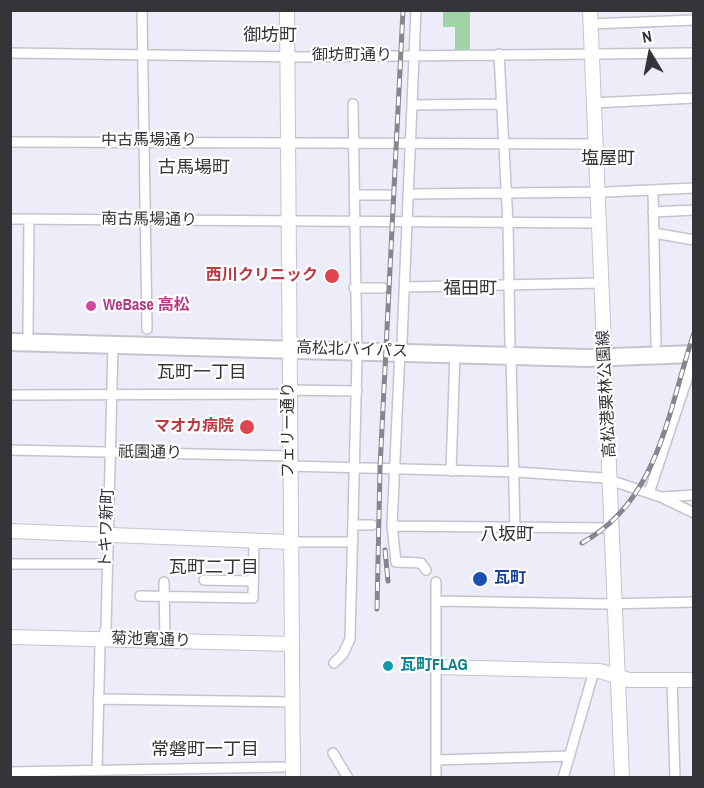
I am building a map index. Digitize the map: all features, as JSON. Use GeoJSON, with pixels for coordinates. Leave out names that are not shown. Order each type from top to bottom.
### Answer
{"type":"FeatureCollection","features":[{"type":"Feature","properties":{"kind":"highway","name":"高松北バイパス"},"geometry":{"type":"LineString","coordinates":[[10,332],[693,356]]}},
{"type":"Feature","properties":{"kind":"highway","name":"高松北バイパス"},"geometry":{"type":"LineString","coordinates":[[10,342],[113,345],[289,343]]}},
{"type":"Feature","properties":{"kind":"highway","name":"高松北バイパス"},"geometry":{"type":"LineString","coordinates":[[603,352],[656,344],[693,343]]}},
{"type":"Feature","properties":{"kind":"highway","name":"高松北バイパス"},"geometry":{"type":"LineString","coordinates":[[401,346],[455,353],[511,350]]}},
{"type":"Feature","properties":{"kind":"street"},"geometry":{"type":"LineString","coordinates":[[142,10],[147,329]]}},
{"type":"Feature","properties":{"kind":"street","name":"フェリー通り"},"geometry":{"type":"LineString","coordinates":[[287,10],[290,543],[294,702],[288,772]]}},
{"type":"Feature","properties":{"kind":"street"},"geometry":{"type":"LineString","coordinates":[[416,10],[408,223],[392,525],[396,562],[421,563],[426,570]]}},
{"type":"Feature","properties":{"kind":"street"},"geometry":{"type":"LineString","coordinates":[[590,17],[693,20]]}},
{"type":"Feature","properties":{"kind":"street","name":"高松港栗林公園線"},"geometry":{"type":"LineString","coordinates":[[590,17],[622,777]]}},
{"type":"Feature","properties":{"kind":"street","name":"御坊町通り"},"geometry":{"type":"LineString","coordinates":[[10,53],[288,57],[693,53]]}},
{"type":"Feature","properties":{"kind":"street"},"geometry":{"type":"LineString","coordinates":[[499,54],[508,223],[515,529]]}},
{"type":"Feature","properties":{"kind":"street"},"geometry":{"type":"LineString","coordinates":[[594,103],[693,98]]}},
{"type":"Feature","properties":{"kind":"street"},"geometry":{"type":"LineString","coordinates":[[334,663],[343,654],[350,639],[356,468],[353,104]]}},
{"type":"Feature","properties":{"kind":"street"},"geometry":{"type":"LineString","coordinates":[[412,105],[500,104]]}},
{"type":"Feature","properties":{"kind":"street","name":"中古馬場通り"},"geometry":{"type":"LineString","coordinates":[[10,142],[595,144]]}},
{"type":"Feature","properties":{"kind":"street"},"geometry":{"type":"LineString","coordinates":[[409,194],[506,194],[693,188]]}},
{"type":"Feature","properties":{"kind":"street"},"geometry":{"type":"LineString","coordinates":[[653,190],[656,344]]}},
{"type":"Feature","properties":{"kind":"street"},"geometry":{"type":"LineString","coordinates":[[354,195],[388,195]]}},
{"type":"Feature","properties":{"kind":"street"},"geometry":{"type":"LineString","coordinates":[[653,213],[693,210]]}},
{"type":"Feature","properties":{"kind":"street","name":"南古馬場通り"},"geometry":{"type":"LineString","coordinates":[[10,219],[599,224]]}},
{"type":"Feature","properties":{"kind":"street"},"geometry":{"type":"LineString","coordinates":[[28,332],[29,219]]}},
{"type":"Feature","properties":{"kind":"street"},"geometry":{"type":"LineString","coordinates":[[654,233],[693,240]]}},
{"type":"Feature","properties":{"kind":"street"},"geometry":{"type":"LineString","coordinates":[[405,287],[510,287],[601,283]]}},
{"type":"Feature","properties":{"kind":"street"},"geometry":{"type":"LineString","coordinates":[[354,288],[383,288]]}},
{"type":"Feature","properties":{"kind":"street","name":"トキワ新町"},"geometry":{"type":"LineString","coordinates":[[97,770],[98,699],[102,639],[106,628],[105,564],[113,345]]}},
{"type":"Feature","properties":{"kind":"street"},"geometry":{"type":"LineString","coordinates":[[451,471],[455,353]]}},
{"type":"Feature","properties":{"kind":"street"},"geometry":{"type":"LineString","coordinates":[[649,493],[693,356]]}},
{"type":"Feature","properties":{"kind":"street"},"geometry":{"type":"LineString","coordinates":[[10,395],[357,391]]}},
{"type":"Feature","properties":{"kind":"street","name":"祇園通り"},"geometry":{"type":"LineString","coordinates":[[10,450],[290,461],[356,468],[514,472],[603,478],[662,497]]}},
{"type":"Feature","properties":{"kind":"street"},"geometry":{"type":"LineString","coordinates":[[662,497],[693,495]]}},
{"type":"Feature","properties":{"kind":"street"},"geometry":{"type":"LineString","coordinates":[[662,497],[693,513]]}},
{"type":"Feature","properties":{"kind":"street"},"geometry":{"type":"LineString","coordinates":[[354,525],[372,525]]}},
{"type":"Feature","properties":{"kind":"street"},"geometry":{"type":"LineString","coordinates":[[392,525],[515,529],[613,528]]}},
{"type":"Feature","properties":{"kind":"street"},"geometry":{"type":"LineString","coordinates":[[10,531],[254,542],[353,542]]}},
{"type":"Feature","properties":{"kind":"street"},"geometry":{"type":"LineString","coordinates":[[140,596],[253,598],[254,542]]}},
{"type":"Feature","properties":{"kind":"street"},"geometry":{"type":"LineString","coordinates":[[10,564],[105,564]]}},
{"type":"Feature","properties":{"kind":"street"},"geometry":{"type":"LineString","coordinates":[[204,580],[253,581]]}},
{"type":"Feature","properties":{"kind":"street"},"geometry":{"type":"LineString","coordinates":[[164,582],[165,640]]}},
{"type":"Feature","properties":{"kind":"street"},"geometry":{"type":"LineString","coordinates":[[435,582],[437,601],[436,777]]}},
{"type":"Feature","properties":{"kind":"street"},"geometry":{"type":"LineString","coordinates":[[437,601],[616,604],[693,602]]}},
{"type":"Feature","properties":{"kind":"street","name":"菊池寛通り"},"geometry":{"type":"LineString","coordinates":[[10,637],[292,644]]}},
{"type":"Feature","properties":{"kind":"street"},"geometry":{"type":"LineString","coordinates":[[436,667],[594,671],[629,680],[693,680]]}},
{"type":"Feature","properties":{"kind":"street"},"geometry":{"type":"LineString","coordinates":[[563,777],[594,671]]}},
{"type":"Feature","properties":{"kind":"street"},"geometry":{"type":"LineString","coordinates":[[672,680],[675,777]]}},
{"type":"Feature","properties":{"kind":"street"},"geometry":{"type":"LineString","coordinates":[[98,699],[294,702]]}},
{"type":"Feature","properties":{"kind":"street"},"geometry":{"type":"LineString","coordinates":[[333,753],[348,777]]}},
{"type":"Feature","properties":{"kind":"street"},"geometry":{"type":"LineString","coordinates":[[436,760],[570,756]]}},
{"type":"Feature","properties":{"kind":"street"},"geometry":{"type":"LineString","coordinates":[[10,772],[97,770],[122,774],[288,772]]}},
{"type":"Feature","properties":{"kind":"green space"},"geometry":{"type":"Polygon","coordinates":[[[443,11],[470,11],[470,50],[455,50],[455,27],[443,27],[443,11]]]}},
{"type":"Feature","properties":{"kind":"railway"},"geometry":{"type":"LineString","coordinates":[[377,609],[380,468],[403,10]]}},
{"type":"Feature","properties":{"kind":"railway"},"geometry":{"type":"LineString","coordinates":[[582,543],[608,525],[629,503],[645,478],[668,422],[694,333]]}},
{"type":"Feature","properties":{"kind":"railway"},"geometry":{"type":"LineString","coordinates":[[385,550],[388,581]]}},
{"type":"Feature","properties":{"kind":"place","name":"西川クリニック"},"geometry":{"type":"Point","coordinates":[332,276]}},
{"type":"Feature","properties":{"kind":"place","name":"WeBase 高松"},"geometry":{"type":"Point","coordinates":[91,306]}},
{"type":"Feature","properties":{"kind":"place","name":"マオカ病院"},"geometry":{"type":"Point","coordinates":[247,427]}},
{"type":"Feature","properties":{"kind":"place","name":"瓦町"},"geometry":{"type":"Point","coordinates":[480,579]}},
{"type":"Feature","properties":{"kind":"place","name":"瓦町FLAG"},"geometry":{"type":"Point","coordinates":[388,666]}},
{"type":"Feature","properties":{"kind":"district","name":"御坊町"},"geometry":{"type":"Point","coordinates":[270,36]}},
{"type":"Feature","properties":{"kind":"district","name":"塩屋町"},"geometry":{"type":"Point","coordinates":[608,159]}},
{"type":"Feature","properties":{"kind":"district","name":"古馬場町"},"geometry":{"type":"Point","coordinates":[194,168]}},
{"type":"Feature","properties":{"kind":"district","name":"福田町"},"geometry":{"type":"Point","coordinates":[470,289]}},
{"type":"Feature","properties":{"kind":"district","name":"瓦町一丁目"},"geometry":{"type":"Point","coordinates":[202,373]}},
{"type":"Feature","properties":{"kind":"district","name":"八坂町"},"geometry":{"type":"Point","coordinates":[507,535]}},
{"type":"Feature","properties":{"kind":"district","name":"瓦町二丁目"},"geometry":{"type":"Point","coordinates":[214,568]}},
{"type":"Feature","properties":{"kind":"district","name":"常磐町一丁目"},"geometry":{"type":"Point","coordinates":[205,750]}}]}
